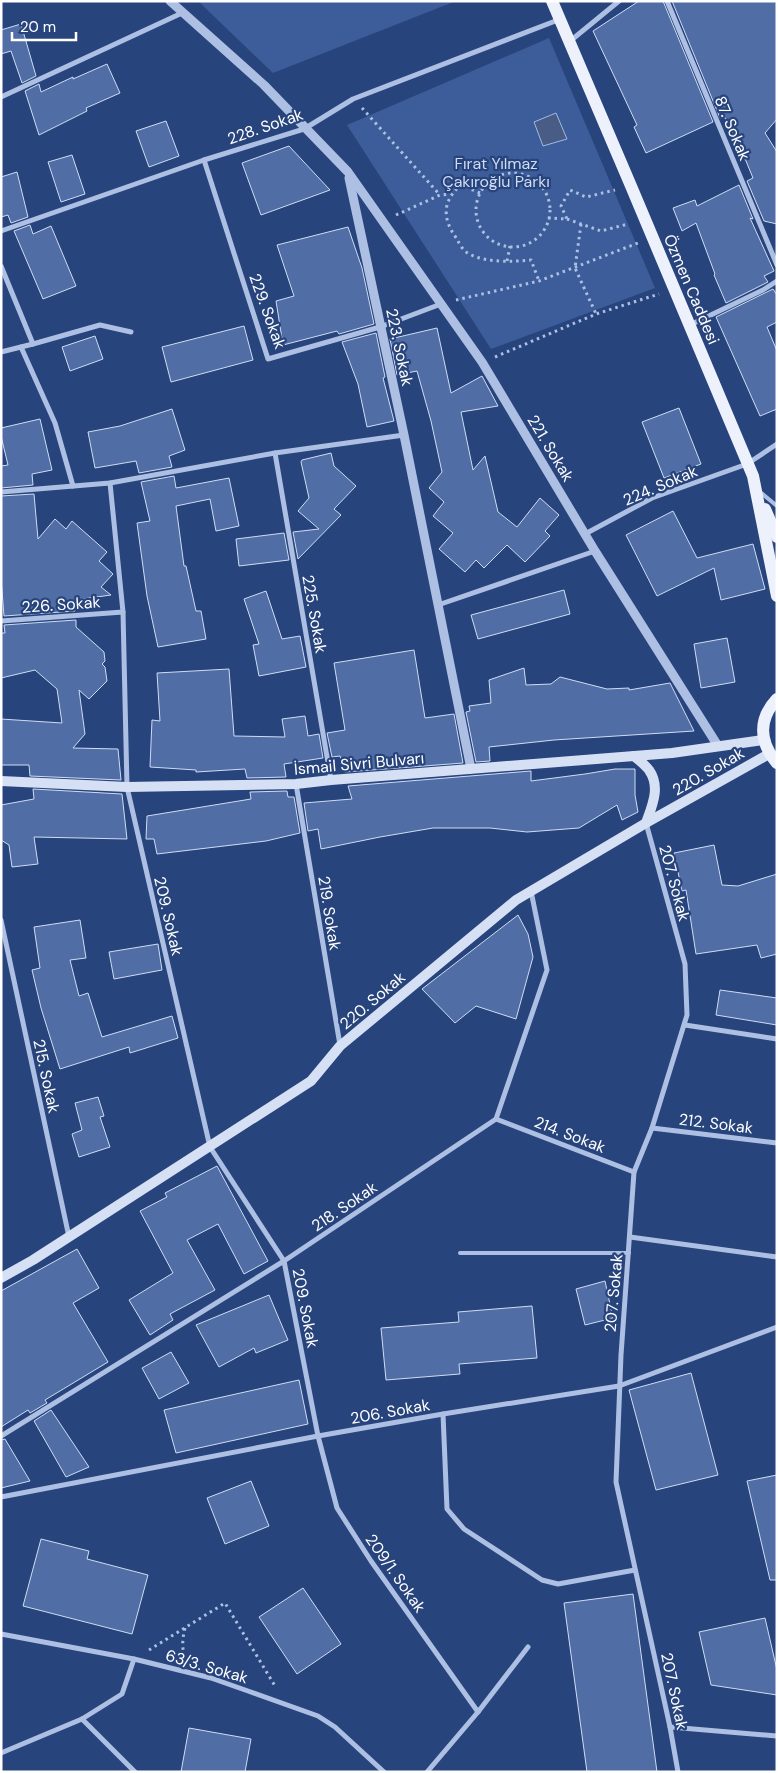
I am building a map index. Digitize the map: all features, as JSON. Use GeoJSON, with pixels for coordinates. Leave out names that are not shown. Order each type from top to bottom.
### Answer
{"type":"FeatureCollection","features":[{"type":"Feature","properties":{"kind":"main road","name":"Özmen Caddesi"},"geometry":{"type":"LineString","coordinates":[[552,1],[646,220],[747,464],[756,489],[777,596]]}},
{"type":"Feature","properties":{"kind":"main road"},"geometry":{"type":"LineString","coordinates":[[756,489],[777,537]]}},
{"type":"Feature","properties":{"kind":"main road"},"geometry":{"type":"LineString","coordinates":[[773,758],[764,740],[763,725],[767,711],[777,699]]}},
{"type":"Feature","properties":{"kind":"main road","name":"İsmail Sivri Bulvarı"},"geometry":{"type":"LineString","coordinates":[[1,781],[127,787],[296,784],[634,756],[764,740]]}},
{"type":"Feature","properties":{"kind":"main road"},"geometry":{"type":"LineString","coordinates":[[634,756],[649,770],[654,782],[656,795],[646,824]]}},
{"type":"Feature","properties":{"kind":"main road","name":"220. Sokak"},"geometry":{"type":"LineString","coordinates":[[1,1278],[33,1260],[311,1081],[340,1046],[516,900],[646,824],[773,758]]}},
{"type":"Feature","properties":{"kind":"street"},"geometry":{"type":"LineString","coordinates":[[170,1],[264,85],[304,129],[348,172]]}},
{"type":"Feature","properties":{"kind":"street"},"geometry":{"type":"LineString","coordinates":[[569,42],[619,1]]}},
{"type":"Feature","properties":{"kind":"street","name":"87. Sokak"},"geometry":{"type":"LineString","coordinates":[[666,1],[777,265]]}},
{"type":"Feature","properties":{"kind":"street"},"geometry":{"type":"LineString","coordinates":[[1,97],[182,13]]}},
{"type":"Feature","properties":{"kind":"street","name":"228. Sokak"},"geometry":{"type":"LineString","coordinates":[[1,231],[204,160],[304,129],[354,99],[559,20]]}},
{"type":"Feature","properties":{"kind":"street","name":"229. Sokak"},"geometry":{"type":"LineString","coordinates":[[204,160],[268,359],[380,327],[441,304]]}},
{"type":"Feature","properties":{"kind":"street","name":"221. Sokak"},"geometry":{"type":"LineString","coordinates":[[348,172],[482,362],[595,551],[718,746]]}},
{"type":"Feature","properties":{"kind":"street","name":"223. Sokak"},"geometry":{"type":"LineString","coordinates":[[348,172],[404,435],[471,770]]}},
{"type":"Feature","properties":{"kind":"street"},"geometry":{"type":"LineString","coordinates":[[1,266],[33,344]]}},
{"type":"Feature","properties":{"kind":"street"},"geometry":{"type":"LineString","coordinates":[[689,325],[763,290],[777,281]]}},
{"type":"Feature","properties":{"kind":"street"},"geometry":{"type":"LineString","coordinates":[[1,352],[100,325],[131,332]]}},
{"type":"Feature","properties":{"kind":"street"},"geometry":{"type":"LineString","coordinates":[[21,347],[55,423],[73,486]]}},
{"type":"Feature","properties":{"kind":"street"},"geometry":{"type":"LineString","coordinates":[[1,492],[110,483],[275,453],[404,435]]}},
{"type":"Feature","properties":{"kind":"street","name":"224. Sokak"},"geometry":{"type":"LineString","coordinates":[[585,534],[652,498],[747,464],[777,444]]}},
{"type":"Feature","properties":{"kind":"street","name":"225. Sokak"},"geometry":{"type":"LineString","coordinates":[[275,453],[331,780]]}},
{"type":"Feature","properties":{"kind":"street","name":"209. Sokak"},"geometry":{"type":"LineString","coordinates":[[110,483],[123,612],[127,787],[210,1147],[284,1261],[318,1436]]}},
{"type":"Feature","properties":{"kind":"street"},"geometry":{"type":"LineString","coordinates":[[437,606],[595,551]]}},
{"type":"Feature","properties":{"kind":"street","name":"226. Sokak"},"geometry":{"type":"LineString","coordinates":[[1,621],[123,612]]}},
{"type":"Feature","properties":{"kind":"street","name":"219. Sokak"},"geometry":{"type":"LineString","coordinates":[[296,784],[340,1046]]}},
{"type":"Feature","properties":{"kind":"street","name":"207. Sokak"},"geometry":{"type":"LineString","coordinates":[[646,824],[685,964],[687,1015],[652,1128],[634,1172],[619,1386],[616,1482],[670,1727],[678,1772]]}},
{"type":"Feature","properties":{"kind":"street"},"geometry":{"type":"LineString","coordinates":[[496,1119],[547,970],[531,891]]}},
{"type":"Feature","properties":{"kind":"street","name":"215. Sokak"},"geometry":{"type":"LineString","coordinates":[[1,920],[69,1237]]}},
{"type":"Feature","properties":{"kind":"street"},"geometry":{"type":"LineString","coordinates":[[685,1025],[777,1039]]}},
{"type":"Feature","properties":{"kind":"street","name":"214. Sokak"},"geometry":{"type":"LineString","coordinates":[[496,1119],[634,1172]]}},
{"type":"Feature","properties":{"kind":"street","name":"218. Sokak"},"geometry":{"type":"LineString","coordinates":[[1,1436],[284,1261],[496,1119]]}},
{"type":"Feature","properties":{"kind":"street","name":"212. Sokak"},"geometry":{"type":"LineString","coordinates":[[652,1128],[777,1143]]}},
{"type":"Feature","properties":{"kind":"street"},"geometry":{"type":"LineString","coordinates":[[630,1237],[777,1257]]}},
{"type":"Feature","properties":{"kind":"street","name":"206. Sokak"},"geometry":{"type":"LineString","coordinates":[[1,1498],[318,1436],[619,1386],[777,1327]]}},
{"type":"Feature","properties":{"kind":"street"},"geometry":{"type":"LineString","coordinates":[[443,1414],[447,1509],[464,1529],[542,1580],[558,1584],[635,1570]]}},
{"type":"Feature","properties":{"kind":"street","name":"209/1. Sokak"},"geometry":{"type":"LineString","coordinates":[[318,1436],[337,1508],[371,1561],[478,1712]]}},
{"type":"Feature","properties":{"kind":"street","name":"63/3. Sokak"},"geometry":{"type":"LineString","coordinates":[[1,1634],[134,1659],[211,1678],[318,1716],[335,1726],[384,1772]]}},
{"type":"Feature","properties":{"kind":"street"},"geometry":{"type":"LineString","coordinates":[[427,1772],[478,1712],[528,1647]]}},
{"type":"Feature","properties":{"kind":"street"},"geometry":{"type":"LineString","coordinates":[[1,1754],[82,1719],[122,1694],[134,1659]]}},
{"type":"Feature","properties":{"kind":"street"},"geometry":{"type":"LineString","coordinates":[[82,1719],[135,1772]]}},
{"type":"Feature","properties":{"kind":"street"},"geometry":{"type":"LineString","coordinates":[[670,1727],[777,1736]]}},
{"type":"Feature","properties":{"kind":"lane"},"geometry":{"type":"LineString","coordinates":[[756,489],[777,506]]}},
{"type":"Feature","properties":{"kind":"lane"},"geometry":{"type":"LineString","coordinates":[[460,1253],[629,1253]]}},
{"type":"Feature","properties":{"kind":"path"},"geometry":{"type":"LineString","coordinates":[[354,99],[440,195]]}},
{"type":"Feature","properties":{"kind":"path"},"geometry":{"type":"LineString","coordinates":[[511,173],[523,174],[533,179],[543,188],[550,212],[548,218],[539,236],[529,243],[517,246],[504,245],[492,240],[478,222],[476,211],[477,199],[482,189],[490,180],[500,175],[511,173]]}},
{"type":"Feature","properties":{"kind":"path"},"geometry":{"type":"LineString","coordinates":[[480,193],[461,185],[450,194],[445,210],[452,233],[465,252],[482,258],[507,261],[531,260],[539,281]]}},
{"type":"Feature","properties":{"kind":"path"},"geometry":{"type":"LineString","coordinates":[[567,219],[561,206],[570,190],[586,197],[631,186]]}},
{"type":"Feature","properties":{"kind":"path"},"geometry":{"type":"LineString","coordinates":[[382,222],[440,195],[450,194]]}},
{"type":"Feature","properties":{"kind":"path"},"geometry":{"type":"LineString","coordinates":[[548,218],[567,219],[601,231],[646,220]]}},
{"type":"Feature","properties":{"kind":"path"},"geometry":{"type":"LineString","coordinates":[[581,224],[574,268],[596,314]]}},
{"type":"Feature","properties":{"kind":"path"},"geometry":{"type":"LineString","coordinates":[[441,304],[539,281],[653,238]]}},
{"type":"Feature","properties":{"kind":"path"},"geometry":{"type":"LineString","coordinates":[[507,261],[510,246]]}},
{"type":"Feature","properties":{"kind":"path"},"geometry":{"type":"LineString","coordinates":[[482,362],[596,314],[675,289]]}},
{"type":"Feature","properties":{"kind":"path"},"geometry":{"type":"LineString","coordinates":[[134,1659],[225,1603],[287,1706]]}},
{"type":"Feature","properties":{"kind":"path"},"geometry":{"type":"LineString","coordinates":[[185,1628],[182,1650],[191,1673]]}},
{"type":"Feature","properties":{"kind":"green space"},"geometry":{"type":"Polygon","coordinates":[[[198,1],[456,1],[273,73],[198,1]]]}},
{"type":"Feature","properties":{"kind":"green space","name":"Fırat Yılmaz Çakıroğlu Parkı"},"geometry":{"type":"Polygon","coordinates":[[[549,38],[655,288],[491,349],[347,125],[549,38]]]}},
{"type":"Feature","properties":{"kind":"shaded area"},"geometry":{"type":"Polygon","coordinates":[[[556,113],[567,139],[543,146],[534,122],[556,113]]]}},
{"type":"Feature","properties":{"kind":"building"},"geometry":{"type":"Polygon","coordinates":[[[639,1],[663,1],[713,122],[646,153],[634,127],[637,125],[593,31],[639,1]]]}},
{"type":"Feature","properties":{"kind":"building"},"geometry":{"type":"Polygon","coordinates":[[[672,1],[777,1],[777,119],[765,133],[777,152],[777,224],[764,221],[747,181],[753,178],[746,161],[724,116],[720,118],[672,1]]]}},
{"type":"Feature","properties":{"kind":"building"},"geometry":{"type":"Polygon","coordinates":[[[21,24],[36,76],[22,83],[11,51],[1,54],[1,30],[21,24]]]}},
{"type":"Feature","properties":{"kind":"building"},"geometry":{"type":"Polygon","coordinates":[[[107,64],[120,93],[86,108],[87,111],[39,135],[25,91],[39,84],[41,92],[107,64]]]}},
{"type":"Feature","properties":{"kind":"building"},"geometry":{"type":"Polygon","coordinates":[[[166,121],[179,156],[149,167],[136,131],[166,121]]]}},
{"type":"Feature","properties":{"kind":"building"},"geometry":{"type":"Polygon","coordinates":[[[289,146],[330,190],[261,215],[242,163],[289,146]]]}},
{"type":"Feature","properties":{"kind":"building"},"geometry":{"type":"Polygon","coordinates":[[[72,155],[85,194],[61,202],[48,162],[72,155]]]}},
{"type":"Feature","properties":{"kind":"building"},"geometry":{"type":"Polygon","coordinates":[[[17,172],[28,217],[11,223],[8,215],[1,217],[1,177],[17,172]]]}},
{"type":"Feature","properties":{"kind":"building"},"geometry":{"type":"Polygon","coordinates":[[[739,185],[753,219],[750,218],[774,271],[764,276],[768,282],[726,303],[696,223],[682,231],[673,208],[695,200],[697,206],[739,185]]]}},
{"type":"Feature","properties":{"kind":"building"},"geometry":{"type":"Polygon","coordinates":[[[30,225],[33,234],[51,226],[76,286],[43,299],[14,231],[30,225]]]}},
{"type":"Feature","properties":{"kind":"building"},"geometry":{"type":"Polygon","coordinates":[[[348,227],[362,268],[374,324],[339,334],[337,331],[283,345],[276,301],[294,296],[277,245],[348,227]]]}},
{"type":"Feature","properties":{"kind":"building"},"geometry":{"type":"Polygon","coordinates":[[[773,289],[777,295],[777,322],[767,327],[777,351],[777,409],[760,416],[716,317],[773,289]]]}},
{"type":"Feature","properties":{"kind":"building"},"geometry":{"type":"Polygon","coordinates":[[[244,326],[253,360],[171,382],[162,347],[244,326]]]}},
{"type":"Feature","properties":{"kind":"building"},"geometry":{"type":"Polygon","coordinates":[[[437,328],[451,393],[482,376],[498,406],[461,412],[473,470],[485,456],[498,512],[517,527],[540,498],[559,515],[545,531],[550,536],[525,562],[507,545],[484,568],[476,560],[465,572],[439,549],[453,533],[433,516],[444,502],[429,488],[442,472],[431,421],[417,371],[397,375],[390,339],[437,328]]]}},
{"type":"Feature","properties":{"kind":"building"},"geometry":{"type":"Polygon","coordinates":[[[376,333],[385,377],[383,378],[394,421],[367,427],[358,384],[342,342],[376,333]]]}},
{"type":"Feature","properties":{"kind":"building"},"geometry":{"type":"Polygon","coordinates":[[[95,336],[103,359],[70,371],[62,347],[95,336]]]}},
{"type":"Feature","properties":{"kind":"building"},"geometry":{"type":"Polygon","coordinates":[[[679,408],[701,464],[664,478],[642,422],[679,408]]]}},
{"type":"Feature","properties":{"kind":"building"},"geometry":{"type":"Polygon","coordinates":[[[172,409],[185,450],[169,456],[172,467],[139,473],[136,461],[95,468],[88,432],[120,426],[172,409]]]}},
{"type":"Feature","properties":{"kind":"building"},"geometry":{"type":"Polygon","coordinates":[[[40,419],[52,470],[32,474],[33,485],[1,488],[1,466],[8,465],[1,428],[40,419]]]}},
{"type":"Feature","properties":{"kind":"building"},"geometry":{"type":"Polygon","coordinates":[[[331,453],[334,466],[356,486],[334,509],[341,515],[298,559],[293,532],[319,529],[298,511],[309,498],[301,462],[302,460],[331,453]]]}},
{"type":"Feature","properties":{"kind":"building"},"geometry":{"type":"Polygon","coordinates":[[[174,476],[176,488],[229,478],[239,526],[216,531],[210,499],[176,506],[184,566],[186,566],[196,611],[201,611],[206,639],[158,647],[147,596],[137,523],[150,521],[141,482],[174,476]]]}},
{"type":"Feature","properties":{"kind":"building"},"geometry":{"type":"Polygon","coordinates":[[[34,494],[38,539],[55,519],[66,529],[72,521],[107,552],[99,561],[113,574],[101,587],[111,595],[75,600],[75,611],[4,616],[1,578],[1,496],[34,494]]]}},
{"type":"Feature","properties":{"kind":"building"},"geometry":{"type":"Polygon","coordinates":[[[673,511],[697,558],[753,544],[765,589],[721,600],[714,568],[657,596],[626,535],[673,511]]]}},
{"type":"Feature","properties":{"kind":"building"},"geometry":{"type":"Polygon","coordinates":[[[284,533],[289,560],[239,566],[236,539],[284,533]]]}},
{"type":"Feature","properties":{"kind":"building"},"geometry":{"type":"Polygon","coordinates":[[[564,590],[570,614],[478,639],[471,615],[564,590]]]}},
{"type":"Feature","properties":{"kind":"building"},"geometry":{"type":"Polygon","coordinates":[[[266,591],[282,639],[300,636],[306,667],[259,676],[253,645],[259,644],[244,599],[266,591]]]}},
{"type":"Feature","properties":{"kind":"building"},"geometry":{"type":"Polygon","coordinates":[[[76,620],[76,627],[104,652],[105,661],[102,664],[105,667],[107,681],[89,699],[79,690],[85,734],[73,748],[118,749],[121,780],[30,776],[29,765],[1,765],[1,719],[62,723],[57,689],[35,670],[1,678],[1,633],[5,633],[4,625],[76,620]]]}},
{"type":"Feature","properties":{"kind":"building"},"geometry":{"type":"Polygon","coordinates":[[[727,638],[735,682],[701,688],[694,644],[727,638]]]}},
{"type":"Feature","properties":{"kind":"building"},"geometry":{"type":"Polygon","coordinates":[[[414,650],[425,718],[454,714],[463,763],[345,772],[340,756],[332,757],[327,733],[345,730],[334,663],[414,650]]]}},
{"type":"Feature","properties":{"kind":"building"},"geometry":{"type":"Polygon","coordinates":[[[524,668],[526,685],[551,684],[560,677],[607,689],[629,688],[629,690],[670,683],[694,731],[554,740],[489,747],[490,761],[476,762],[466,712],[470,711],[469,706],[491,703],[489,680],[524,668]]]}},
{"type":"Feature","properties":{"kind":"building"},"geometry":{"type":"Polygon","coordinates":[[[229,669],[234,736],[285,737],[282,719],[305,716],[308,736],[319,734],[323,758],[284,764],[286,777],[247,778],[245,769],[196,772],[196,770],[150,767],[152,720],[160,721],[157,673],[229,669]]]}},
{"type":"Feature","properties":{"kind":"building"},"geometry":{"type":"Polygon","coordinates":[[[615,769],[635,769],[635,795],[638,812],[622,820],[617,805],[579,828],[527,832],[490,828],[433,828],[321,849],[318,829],[308,831],[304,803],[352,799],[348,786],[531,771],[531,781],[615,769]]]}},
{"type":"Feature","properties":{"kind":"building"},"geometry":{"type":"Polygon","coordinates":[[[33,789],[122,794],[127,839],[34,837],[38,864],[12,867],[9,845],[1,840],[1,805],[34,799],[33,789]]]}},
{"type":"Feature","properties":{"kind":"building"},"geometry":{"type":"Polygon","coordinates":[[[287,791],[288,797],[294,797],[300,833],[266,841],[157,854],[154,839],[146,839],[147,816],[251,799],[250,792],[287,791]]]}},
{"type":"Feature","properties":{"kind":"building"},"geometry":{"type":"Polygon","coordinates":[[[714,845],[722,885],[738,886],[777,874],[777,954],[761,958],[757,945],[696,954],[686,890],[682,891],[674,853],[714,845]]]}},
{"type":"Feature","properties":{"kind":"building"},"geometry":{"type":"Polygon","coordinates":[[[518,915],[528,934],[533,957],[516,1019],[476,1006],[455,1023],[422,989],[518,915]]]}},
{"type":"Feature","properties":{"kind":"building"},"geometry":{"type":"Polygon","coordinates":[[[80,920],[86,958],[70,960],[79,996],[88,993],[102,1037],[172,1016],[178,1038],[130,1053],[129,1047],[60,1069],[41,1008],[32,970],[40,968],[34,927],[80,920]]]}},
{"type":"Feature","properties":{"kind":"building"},"geometry":{"type":"Polygon","coordinates":[[[158,944],[162,970],[114,979],[109,952],[158,944]]]}},
{"type":"Feature","properties":{"kind":"building"},"geometry":{"type":"Polygon","coordinates":[[[720,990],[777,998],[777,1025],[716,1015],[720,990]]]}},
{"type":"Feature","properties":{"kind":"building"},"geometry":{"type":"Polygon","coordinates":[[[98,1097],[104,1116],[100,1117],[110,1147],[79,1157],[72,1134],[82,1130],[75,1103],[98,1097]]]}},
{"type":"Feature","properties":{"kind":"building"},"geometry":{"type":"Polygon","coordinates":[[[217,1166],[268,1261],[244,1274],[218,1224],[187,1240],[215,1290],[170,1314],[173,1320],[150,1335],[129,1300],[173,1273],[140,1211],[167,1197],[165,1193],[217,1166]]]}},
{"type":"Feature","properties":{"kind":"building"},"geometry":{"type":"Polygon","coordinates":[[[77,1249],[99,1288],[73,1303],[108,1362],[45,1400],[47,1403],[30,1413],[28,1410],[1,1427],[1,1291],[77,1249]]]}},
{"type":"Feature","properties":{"kind":"building"},"geometry":{"type":"Polygon","coordinates":[[[605,1281],[613,1318],[585,1325],[576,1289],[605,1281]]]}},
{"type":"Feature","properties":{"kind":"building"},"geometry":{"type":"Polygon","coordinates":[[[269,1295],[288,1340],[256,1353],[254,1348],[219,1367],[196,1325],[269,1295]]]}},
{"type":"Feature","properties":{"kind":"building"},"geometry":{"type":"Polygon","coordinates":[[[532,1306],[537,1358],[459,1364],[460,1374],[386,1380],[381,1328],[459,1322],[458,1312],[532,1306]]]}},
{"type":"Feature","properties":{"kind":"building"},"geometry":{"type":"Polygon","coordinates":[[[171,1352],[189,1383],[159,1399],[142,1368],[171,1352]]]}},
{"type":"Feature","properties":{"kind":"building"},"geometry":{"type":"Polygon","coordinates":[[[691,1373],[718,1475],[656,1490],[629,1390],[691,1373]]]}},
{"type":"Feature","properties":{"kind":"building"},"geometry":{"type":"Polygon","coordinates":[[[299,1380],[308,1424],[176,1453],[164,1410],[299,1380]]]}},
{"type":"Feature","properties":{"kind":"building"},"geometry":{"type":"Polygon","coordinates":[[[51,1410],[89,1467],[66,1477],[34,1421],[51,1410]]]}},
{"type":"Feature","properties":{"kind":"building"},"geometry":{"type":"Polygon","coordinates":[[[5,1439],[30,1481],[1,1488],[1,1440],[5,1439]]]}},
{"type":"Feature","properties":{"kind":"building"},"geometry":{"type":"Polygon","coordinates":[[[777,1475],[777,1580],[770,1580],[747,1481],[777,1475]]]}},
{"type":"Feature","properties":{"kind":"building"},"geometry":{"type":"Polygon","coordinates":[[[251,1481],[269,1526],[225,1544],[207,1498],[251,1481]]]}},
{"type":"Feature","properties":{"kind":"building"},"geometry":{"type":"Polygon","coordinates":[[[41,1539],[89,1551],[87,1559],[148,1575],[132,1634],[23,1606],[41,1539]]]}},
{"type":"Feature","properties":{"kind":"building"},"geometry":{"type":"Polygon","coordinates":[[[303,1588],[341,1644],[297,1674],[259,1617],[303,1588]]]}},
{"type":"Feature","properties":{"kind":"building"},"geometry":{"type":"Polygon","coordinates":[[[633,1594],[657,1772],[587,1772],[564,1603],[633,1594]]]}},
{"type":"Feature","properties":{"kind":"building"},"geometry":{"type":"Polygon","coordinates":[[[765,1618],[777,1670],[777,1695],[711,1685],[699,1632],[765,1618]]]}},
{"type":"Feature","properties":{"kind":"building"},"geometry":{"type":"Polygon","coordinates":[[[189,1728],[251,1739],[245,1772],[181,1772],[189,1728]]]}}]}
